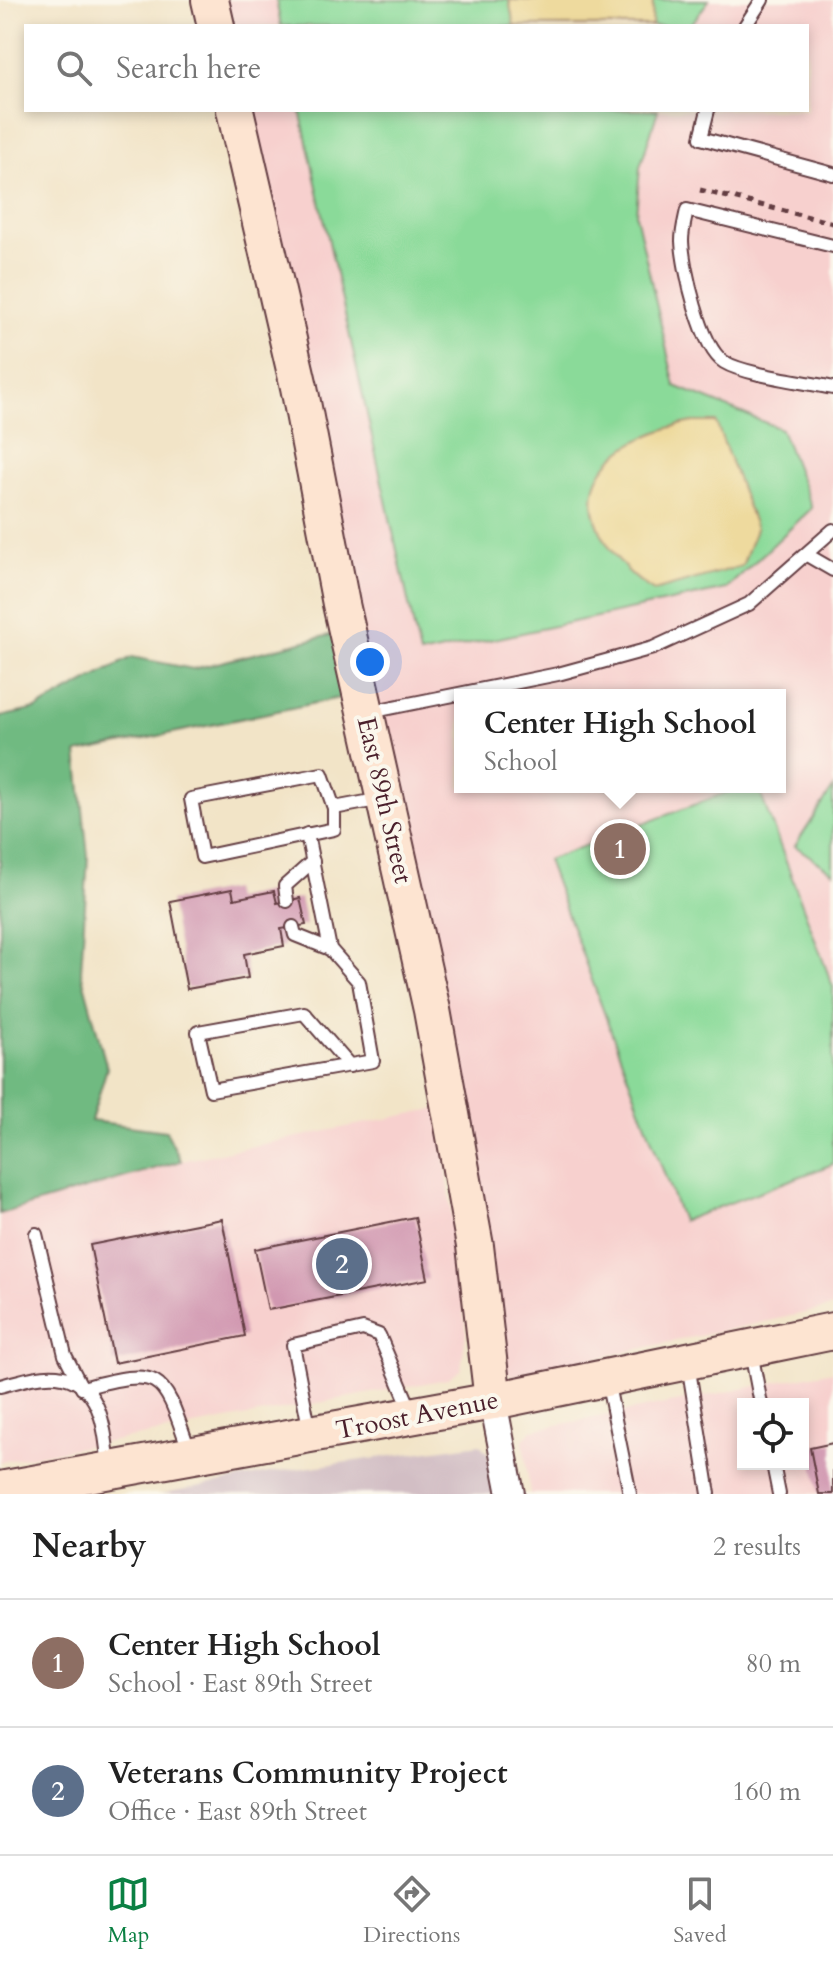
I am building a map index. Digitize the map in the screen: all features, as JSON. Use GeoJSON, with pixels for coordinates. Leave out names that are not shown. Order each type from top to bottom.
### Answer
{"type":"FeatureCollection","features":[{"type":"Feature","properties":{"kind":"street"},"geometry":{"type":"LineString","coordinates":[[210,0],[216,24]]}},
{"type":"Feature","properties":{"kind":"street","name":"East 89th Street"},"geometry":{"type":"LineString","coordinates":[[235,112],[299,387],[366,713],[432,1010],[473,1231],[493,1401],[511,1494]]}},
{"type":"Feature","properties":{"kind":"street","name":"Troost Avenue"},"geometry":{"type":"LineString","coordinates":[[0,1490],[493,1401],[833,1331]]}},
{"type":"Feature","properties":{"kind":"lane"},"geometry":{"type":"LineString","coordinates":[[746,24],[762,0]]}},
{"type":"Feature","properties":{"kind":"lane"},"geometry":{"type":"LineString","coordinates":[[708,112],[701,138],[833,174]]}},
{"type":"Feature","properties":{"kind":"lane"},"geometry":{"type":"LineString","coordinates":[[833,246],[687,210],[682,232],[690,286],[704,331],[718,356],[736,366],[833,388]]}},
{"type":"Feature","properties":{"kind":"lane"},"geometry":{"type":"LineString","coordinates":[[484,689],[558,674],[653,648],[749,604],[833,530]]}},
{"type":"Feature","properties":{"kind":"lane"},"geometry":{"type":"LineString","coordinates":[[807,555],[833,570]]}},
{"type":"Feature","properties":{"kind":"lane"},"geometry":{"type":"LineString","coordinates":[[366,713],[454,695]]}},
{"type":"Feature","properties":{"kind":"lane"},"geometry":{"type":"LineString","coordinates":[[322,774],[334,808],[334,829],[202,857],[191,799],[322,774]]}},
{"type":"Feature","properties":{"kind":"lane"},"geometry":{"type":"LineString","coordinates":[[334,808],[385,798]]}},
{"type":"Feature","properties":{"kind":"lane"},"geometry":{"type":"LineString","coordinates":[[307,834],[330,949]]}},
{"type":"Feature","properties":{"kind":"lane"},"geometry":{"type":"LineString","coordinates":[[287,901],[285,886],[313,861]]}},
{"type":"Feature","properties":{"kind":"lane"},"geometry":{"type":"LineString","coordinates":[[293,927],[295,935],[330,949],[359,982],[373,1061],[350,1066],[211,1090],[198,1032],[304,1013],[350,1066]]}},
{"type":"Feature","properties":{"kind":"lane"},"geometry":{"type":"LineString","coordinates":[[36,1234],[65,1355],[82,1388],[103,1416],[109,1471]]}},
{"type":"Feature","properties":{"kind":"lane"},"geometry":{"type":"LineString","coordinates":[[310,1435],[293,1345],[363,1329],[379,1335],[413,1416]]}},
{"type":"Feature","properties":{"kind":"lane"},"geometry":{"type":"LineString","coordinates":[[750,1349],[760,1398]]}},
{"type":"Feature","properties":{"kind":"lane"},"geometry":{"type":"LineString","coordinates":[[688,1361],[709,1494]]}},
{"type":"Feature","properties":{"kind":"lane"},"geometry":{"type":"LineString","coordinates":[[0,1386],[54,1376],[82,1388],[135,1374],[149,1376],[173,1403],[191,1455]]}},
{"type":"Feature","properties":{"kind":"lane"},"geometry":{"type":"LineString","coordinates":[[607,1379],[630,1494]]}},
{"type":"Feature","properties":{"kind":"lane"},"geometry":{"type":"LineString","coordinates":[[774,1470],[779,1494]]}},
{"type":"Feature","properties":{"kind":"path"},"geometry":{"type":"LineString","coordinates":[[700,190],[833,223]]}},
{"type":"Feature","properties":{"kind":"shaded area"},"geometry":{"type":"Polygon","coordinates":[[[224,0],[833,0],[833,1307],[513,1376],[501,1366],[248,112],[809,112],[809,24],[229,24],[224,0]]]}},
{"type":"Feature","properties":{"kind":"shaded area"},"geometry":{"type":"Polygon","coordinates":[[[439,1108],[466,1332],[461,1369],[447,1379],[0,1462],[0,1214],[181,1161],[439,1108]]]}},
{"type":"Feature","properties":{"kind":"shaded area"},"geometry":{"type":"Polygon","coordinates":[[[833,1371],[833,1494],[530,1494],[523,1440],[532,1430],[833,1371]]]}},
{"type":"Feature","properties":{"kind":"shaded area"},"geometry":{"type":"Polygon","coordinates":[[[480,1444],[488,1454],[496,1494],[160,1494],[274,1472],[480,1444]]]}},
{"type":"Feature","properties":{"kind":"green space"},"geometry":{"type":"Polygon","coordinates":[[[276,0],[709,0],[691,24],[281,24],[276,0]]]}},
{"type":"Feature","properties":{"kind":"green space"},"geometry":{"type":"Polygon","coordinates":[[[300,112],[657,112],[640,167],[636,215],[675,386],[781,429],[812,508],[726,589],[420,655],[300,112]]]}},
{"type":"Feature","properties":{"kind":"green space"},"geometry":{"type":"Polygon","coordinates":[[[334,634],[349,696],[77,753],[88,856],[81,972],[107,1068],[91,1121],[166,1131],[181,1161],[0,1214],[0,717],[36,709],[132,657],[193,669],[334,634]]]}},
{"type":"Feature","properties":{"kind":"green space"},"geometry":{"type":"Polygon","coordinates":[[[833,788],[833,872],[795,846],[833,788]]]}},
{"type":"Feature","properties":{"kind":"green space"},"geometry":{"type":"Polygon","coordinates":[[[725,793],[760,793],[833,987],[833,1164],[682,1221],[547,860],[725,793]]]}},
{"type":"Feature","properties":{"kind":"sand"},"geometry":{"type":"Polygon","coordinates":[[[509,0],[653,0],[652,24],[514,24],[509,0]]]}},
{"type":"Feature","properties":{"kind":"sand"},"geometry":{"type":"Polygon","coordinates":[[[693,422],[716,422],[756,529],[742,566],[654,591],[627,570],[606,542],[595,517],[594,495],[599,476],[611,460],[627,447],[647,436],[693,422]]]}},
{"type":"Feature","properties":{"kind":"building"},"geometry":{"type":"Polygon","coordinates":[[[232,889],[234,899],[274,891],[277,903],[300,898],[306,925],[281,929],[284,946],[244,954],[248,978],[187,989],[170,901],[232,889]]]}},
{"type":"Feature","properties":{"kind":"building"},"geometry":{"type":"Polygon","coordinates":[[[415,1217],[428,1279],[268,1310],[255,1249],[415,1217]]]}},
{"type":"Feature","properties":{"kind":"building"},"geometry":{"type":"Polygon","coordinates":[[[222,1219],[245,1336],[114,1363],[90,1245],[222,1219]]]}},
{"type":"Feature","properties":{"kind":"building"},"geometry":{"type":"Polygon","coordinates":[[[833,1443],[833,1494],[819,1494],[810,1448],[833,1443]]]}},
{"type":"Feature","properties":{"kind":"place","name":"Center High School"},"geometry":{"type":"Point","coordinates":[620,849]}},
{"type":"Feature","properties":{"kind":"place","name":"Veterans Community Project"},"geometry":{"type":"Point","coordinates":[342,1264]}}]}
